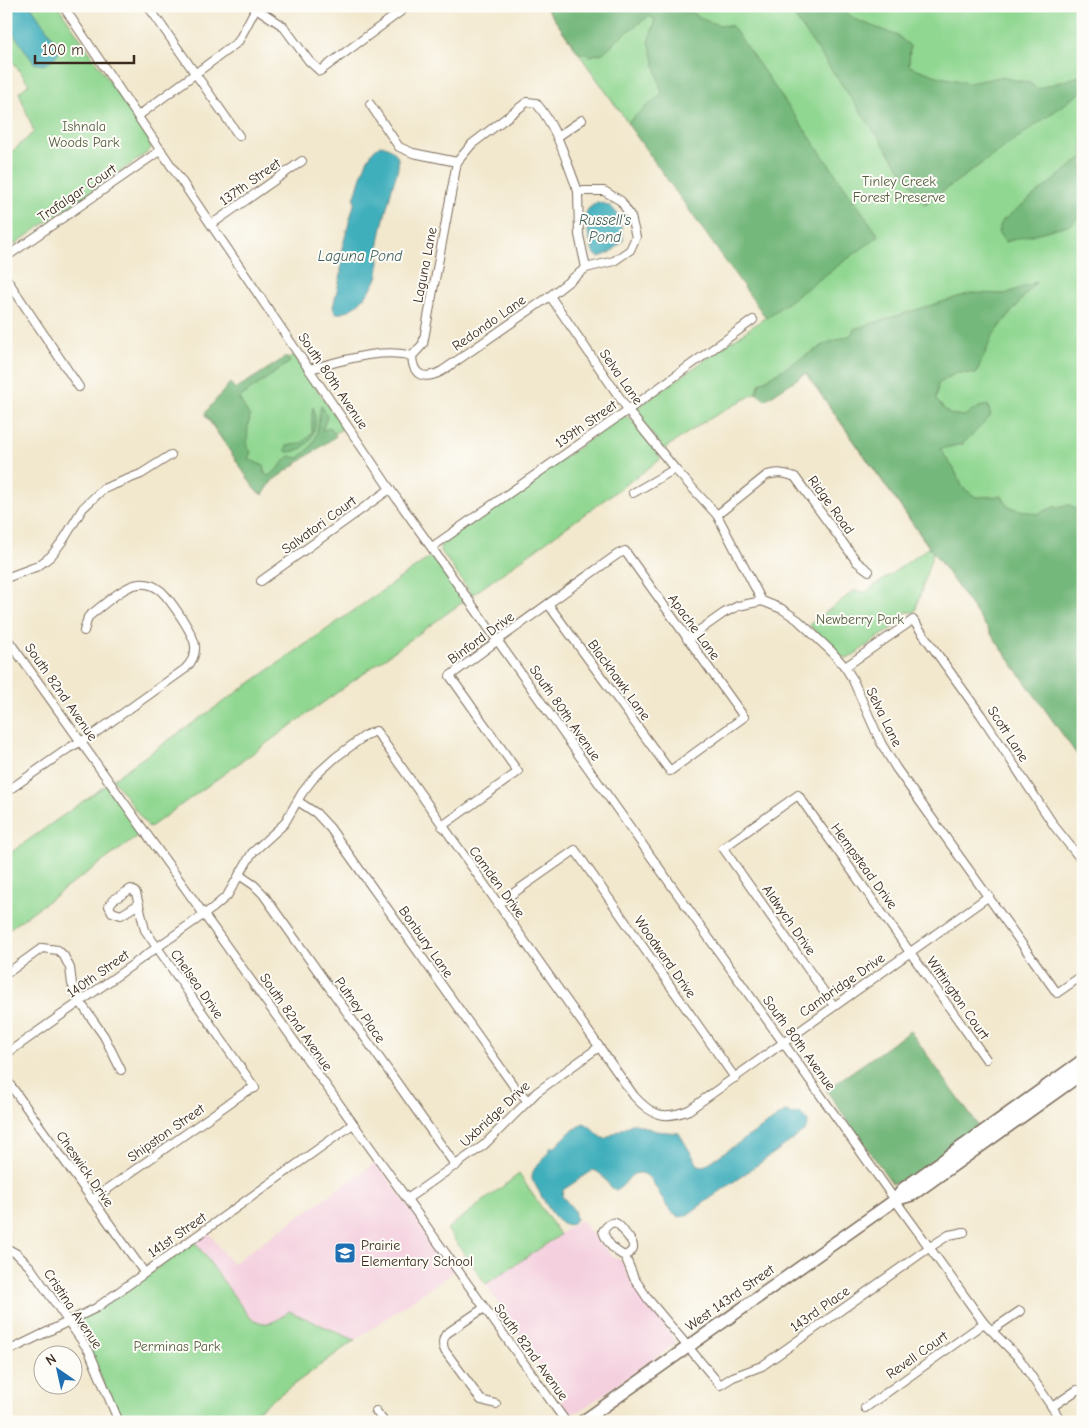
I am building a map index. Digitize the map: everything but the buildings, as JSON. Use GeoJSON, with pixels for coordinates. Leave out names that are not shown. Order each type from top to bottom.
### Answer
{"type":"FeatureCollection","features":[{"type":"Feature","properties":{"kind":"main road","name":"West 143rd Street"},"geometry":{"type":"LineString","coordinates":[[582,1422],[895,1200],[904,1188],[1083,1060]]}},
{"type":"Feature","properties":{"kind":"main road","name":"West 143rd Street"},"geometry":{"type":"LineString","coordinates":[[895,1200],[912,1196],[1083,1074]]}},
{"type":"Feature","properties":{"kind":"street","name":"South 80th Avenue"},"geometry":{"type":"LineString","coordinates":[[63,6],[390,489],[895,1200],[984,1323],[1019,1358],[1062,1422]]}},
{"type":"Feature","properties":{"kind":"street"},"geometry":{"type":"LineString","coordinates":[[148,6],[239,136]]}},
{"type":"Feature","properties":{"kind":"street"},"geometry":{"type":"LineString","coordinates":[[138,116],[238,42],[257,7],[283,26],[309,61],[320,71],[408,6]]}},
{"type":"Feature","properties":{"kind":"street","name":"Laguna Lane"},"geometry":{"type":"LineString","coordinates":[[412,356],[423,344],[458,162],[472,144],[527,102],[536,103],[544,112],[557,137]]}},
{"type":"Feature","properties":{"kind":"street"},"geometry":{"type":"LineString","coordinates":[[370,104],[399,147],[413,153],[458,162]]}},
{"type":"Feature","properties":{"kind":"street"},"geometry":{"type":"LineString","coordinates":[[582,120],[557,137],[578,191],[579,235],[586,268]]}},
{"type":"Feature","properties":{"kind":"street","name":"Trafalgar Court"},"geometry":{"type":"LineString","coordinates":[[6,257],[162,150]]}},
{"type":"Feature","properties":{"kind":"street","name":"137th Street"},"geometry":{"type":"LineString","coordinates":[[212,224],[302,161]]}},
{"type":"Feature","properties":{"kind":"street","name":"Redondo Lane"},"geometry":{"type":"LineString","coordinates":[[412,356],[412,366],[418,373],[425,377],[432,377],[550,296],[586,268],[614,261],[630,250],[636,237],[631,218],[621,201],[604,191],[578,191]]}},
{"type":"Feature","properties":{"kind":"street"},"geometry":{"type":"LineString","coordinates":[[6,278],[78,388]]}},
{"type":"Feature","properties":{"kind":"street","name":"Selva Lane"},"geometry":{"type":"LineString","coordinates":[[550,296],[628,410],[675,469],[717,515],[762,600],[782,609],[798,620],[845,667],[852,678],[877,734],[896,768],[1057,993],[1083,975]]}},
{"type":"Feature","properties":{"kind":"street","name":"139th Street"},"geometry":{"type":"LineString","coordinates":[[432,547],[753,320]]}},
{"type":"Feature","properties":{"kind":"street"},"geometry":{"type":"LineString","coordinates":[[310,369],[379,354],[400,353],[412,356]]}},
{"type":"Feature","properties":{"kind":"street"},"geometry":{"type":"LineString","coordinates":[[6,578],[38,566],[51,556],[83,508],[103,489],[141,474],[172,455]]}},
{"type":"Feature","properties":{"kind":"street"},"geometry":{"type":"LineString","coordinates":[[633,493],[675,469]]}},
{"type":"Feature","properties":{"kind":"street","name":"Ridge Road"},"geometry":{"type":"LineString","coordinates":[[717,515],[767,476],[785,473],[795,477],[858,562],[868,571]]}},
{"type":"Feature","properties":{"kind":"street","name":"Salvatori Court"},"geometry":{"type":"LineString","coordinates":[[261,581],[390,489]]}},
{"type":"Feature","properties":{"kind":"street","name":"Binford Drive"},"geometry":{"type":"LineString","coordinates":[[442,826],[518,772],[450,676],[618,554],[626,552]]}},
{"type":"Feature","properties":{"kind":"street","name":"Apache Lane"},"geometry":{"type":"LineString","coordinates":[[626,552],[744,717]]}},
{"type":"Feature","properties":{"kind":"street"},"geometry":{"type":"LineString","coordinates":[[6,792],[184,670],[191,661],[196,647],[190,631],[163,594],[150,585],[138,584],[125,590],[88,617],[84,631]]}},
{"type":"Feature","properties":{"kind":"street"},"geometry":{"type":"LineString","coordinates":[[687,639],[724,613],[738,606],[762,600]]}},
{"type":"Feature","properties":{"kind":"street","name":"Blackhawk Lane"},"geometry":{"type":"LineString","coordinates":[[548,604],[670,770],[744,717]]}},
{"type":"Feature","properties":{"kind":"street","name":"Scott Lane"},"geometry":{"type":"LineString","coordinates":[[845,667],[913,620],[982,715],[1055,827],[1083,862]]}},
{"type":"Feature","properties":{"kind":"street","name":"South 82nd Avenue"},"geometry":{"type":"LineString","coordinates":[[6,636],[566,1422]]}},
{"type":"Feature","properties":{"kind":"street","name":"Camden Drive"},"geometry":{"type":"LineString","coordinates":[[299,802],[309,784],[322,769],[366,735],[376,731],[599,1047]]}},
{"type":"Feature","properties":{"kind":"street","name":"Aldwych Drive"},"geometry":{"type":"LineString","coordinates":[[798,795],[723,848],[834,1006]]}},
{"type":"Feature","properties":{"kind":"street","name":"Hempstead Drive"},"geometry":{"type":"LineString","coordinates":[[798,795],[910,952]]}},
{"type":"Feature","properties":{"kind":"street"},"geometry":{"type":"LineString","coordinates":[[204,915],[227,896],[252,853],[284,824],[299,802]]}},
{"type":"Feature","properties":{"kind":"street","name":"Bonbury Lane"},"geometry":{"type":"LineString","coordinates":[[299,802],[316,813],[330,828],[513,1085],[528,1101]]}},
{"type":"Feature","properties":{"kind":"street","name":"Woodward Drive"},"geometry":{"type":"LineString","coordinates":[[498,904],[575,850],[735,1078]]}},
{"type":"Feature","properties":{"kind":"street","name":"Putney Place"},"geometry":{"type":"LineString","coordinates":[[239,875],[254,884],[263,894],[456,1166]]}},
{"type":"Feature","properties":{"kind":"street","name":"Chelsea Drive"},"geometry":{"type":"LineString","coordinates":[[139,904],[121,915],[112,912],[109,906],[113,900],[131,890],[136,893],[139,904],[145,930],[255,1088]]}},
{"type":"Feature","properties":{"kind":"street","name":"Cambridge Drive"},"geometry":{"type":"LineString","coordinates":[[599,1047],[640,1103],[658,1115],[676,1115],[689,1110],[989,896]]}},
{"type":"Feature","properties":{"kind":"street","name":"140th Street"},"geometry":{"type":"LineString","coordinates":[[6,1054],[204,915]]}},
{"type":"Feature","properties":{"kind":"street"},"geometry":{"type":"LineString","coordinates":[[6,974],[42,948],[58,950],[64,956],[70,968],[72,984],[80,1002],[104,1036],[121,1070]]}},
{"type":"Feature","properties":{"kind":"street","name":"Wittington Court"},"geometry":{"type":"LineString","coordinates":[[910,952],[986,1059]]}},
{"type":"Feature","properties":{"kind":"street","name":"Uxbridge Drive"},"geometry":{"type":"LineString","coordinates":[[407,1200],[484,1145],[550,1081],[599,1047]]}},
{"type":"Feature","properties":{"kind":"street","name":"Cheswick Drive"},"geometry":{"type":"LineString","coordinates":[[6,1079],[144,1272]]}},
{"type":"Feature","properties":{"kind":"street","name":"Shipston Street"},"geometry":{"type":"LineString","coordinates":[[92,1200],[245,1092],[255,1088]]}},
{"type":"Feature","properties":{"kind":"street","name":"141st Street"},"geometry":{"type":"LineString","coordinates":[[6,1352],[96,1308],[354,1124]]}},
{"type":"Feature","properties":{"kind":"street"},"geometry":{"type":"LineString","coordinates":[[625,1256],[630,1253],[633,1244],[620,1225],[612,1222],[603,1231],[605,1237],[618,1253],[625,1256],[634,1278],[648,1299],[688,1346]]}},
{"type":"Feature","properties":{"kind":"street","name":"143rd Place"},"geometry":{"type":"LineString","coordinates":[[688,1346],[720,1385],[733,1377],[762,1366],[930,1247],[949,1236],[964,1232]]}},
{"type":"Feature","properties":{"kind":"street","name":"Cristina Avenue"},"geometry":{"type":"LineString","coordinates":[[6,1248],[17,1254],[30,1267],[89,1351],[119,1422]]}},
{"type":"Feature","properties":{"kind":"street"},"geometry":{"type":"LineString","coordinates":[[484,1308],[446,1334],[442,1345],[481,1400],[496,1404]]}},
{"type":"Feature","properties":{"kind":"street"},"geometry":{"type":"LineString","coordinates":[[992,1330],[1020,1311]]}},
{"type":"Feature","properties":{"kind":"street","name":"Revell Court"},"geometry":{"type":"LineString","coordinates":[[865,1408],[984,1323]]}},
{"type":"Feature","properties":{"kind":"street"},"geometry":{"type":"LineString","coordinates":[[1052,1407],[1077,1390]]}},
{"type":"Feature","properties":{"kind":"street"},"geometry":{"type":"LineString","coordinates":[[376,1411],[384,1422]]}},
{"type":"Feature","properties":{"kind":"shaded area","name":"Prairie Elementary School"},"geometry":{"type":"Polygon","coordinates":[[[376,1162],[455,1271],[355,1340],[289,1311],[273,1322],[263,1323],[249,1317],[195,1242],[208,1232],[232,1264],[376,1162]]]}},
{"type":"Feature","properties":{"kind":"shaded area"},"geometry":{"type":"Polygon","coordinates":[[[580,1220],[611,1255],[622,1261],[629,1278],[676,1343],[580,1411],[570,1413],[486,1284],[580,1220]]]}},
{"type":"Feature","properties":{"kind":"green space","name":"Ishnala Woods Park"},"geometry":{"type":"Polygon","coordinates":[[[6,6],[58,6],[142,129],[150,142],[151,148],[147,153],[6,250],[6,157],[34,132],[19,92],[29,84],[6,52],[6,6]]]}},
{"type":"Feature","properties":{"kind":"green space","name":"Tinley Creek Forest Preserve"},"geometry":{"type":"Polygon","coordinates":[[[545,6],[1083,6],[1083,763],[933,552],[915,612],[907,612],[895,626],[849,658],[844,658],[809,625],[854,591],[866,592],[929,547],[797,361],[760,383],[756,393],[702,423],[664,449],[634,410],[766,317],[545,6]]]}},
{"type":"Feature","properties":{"kind":"green space"},"geometry":{"type":"Polygon","coordinates":[[[545,6],[685,6],[707,21],[732,26],[879,236],[766,318],[627,123],[662,94],[649,41],[655,20],[649,16],[619,38],[603,53],[590,56],[578,52],[545,6]]]}},
{"type":"Feature","properties":{"kind":"green space"},"geometry":{"type":"Polygon","coordinates":[[[787,6],[841,6],[854,19],[898,36],[910,46],[909,66],[937,76],[969,83],[1000,77],[1030,83],[1037,89],[1083,75],[1083,91],[925,204],[787,6]]]}},
{"type":"Feature","properties":{"kind":"green space"},"geometry":{"type":"Polygon","coordinates":[[[1083,157],[1083,212],[1072,224],[1005,242],[998,232],[1002,221],[1083,157]]]}},
{"type":"Feature","properties":{"kind":"green space"},"geometry":{"type":"Polygon","coordinates":[[[1036,282],[993,335],[976,374],[956,373],[938,384],[936,400],[949,414],[964,416],[979,407],[988,405],[991,416],[963,444],[940,449],[954,469],[963,488],[976,497],[1002,496],[1008,507],[1037,514],[1054,507],[1070,505],[1083,514],[1083,763],[806,373],[765,400],[756,393],[760,383],[827,343],[851,335],[854,329],[971,293],[1005,294],[1036,282]]]}},
{"type":"Feature","properties":{"kind":"green space"},"geometry":{"type":"Polygon","coordinates":[[[294,355],[343,428],[256,489],[205,415],[294,355]]]}},
{"type":"Feature","properties":{"kind":"green space"},"geometry":{"type":"Polygon","coordinates":[[[286,357],[290,362],[239,398],[250,417],[247,447],[251,452],[248,459],[264,466],[265,474],[268,476],[290,456],[298,458],[311,447],[314,441],[321,405],[327,417],[322,431],[330,427],[336,436],[272,481],[263,495],[256,491],[205,413],[230,383],[236,389],[286,357]]]}},
{"type":"Feature","properties":{"kind":"green space"},"geometry":{"type":"Polygon","coordinates":[[[313,407],[315,423],[312,437],[302,448],[287,452],[285,450],[287,446],[302,443],[312,433],[313,407]]]}},
{"type":"Feature","properties":{"kind":"green space"},"geometry":{"type":"Polygon","coordinates":[[[623,416],[630,418],[661,459],[472,595],[441,551],[440,547],[442,544],[623,416]]]}},
{"type":"Feature","properties":{"kind":"green space"},"geometry":{"type":"Polygon","coordinates":[[[433,555],[464,601],[149,828],[113,779],[433,555]]]}},
{"type":"Feature","properties":{"kind":"green space"},"geometry":{"type":"Polygon","coordinates":[[[106,785],[141,834],[6,931],[6,856],[106,785]]]}},
{"type":"Feature","properties":{"kind":"green space"},"geometry":{"type":"Polygon","coordinates":[[[910,1031],[979,1127],[902,1182],[892,1183],[826,1090],[910,1031]]]}},
{"type":"Feature","properties":{"kind":"green space"},"geometry":{"type":"Polygon","coordinates":[[[519,1174],[560,1235],[486,1284],[447,1229],[519,1174]]]}},
{"type":"Feature","properties":{"kind":"green space","name":"Perminas Park"},"geometry":{"type":"Polygon","coordinates":[[[195,1242],[249,1317],[261,1322],[270,1323],[289,1311],[355,1340],[242,1422],[122,1422],[75,1323],[103,1306],[195,1242]]]}},
{"type":"Feature","properties":{"kind":"water"},"geometry":{"type":"Polygon","coordinates":[[[6,6],[31,6],[59,47],[58,54],[48,63],[43,65],[34,63],[6,23],[6,6]]]}},
{"type":"Feature","properties":{"kind":"water","name":"Laguna Pond"},"geometry":{"type":"Polygon","coordinates":[[[381,145],[394,152],[398,163],[380,238],[378,275],[372,288],[361,301],[342,313],[335,313],[333,307],[341,274],[341,252],[354,199],[367,161],[376,148],[381,145]]]}},
{"type":"Feature","properties":{"kind":"water","name":"Russell's Pond"},"geometry":{"type":"Polygon","coordinates":[[[597,202],[615,210],[622,227],[623,241],[610,253],[599,257],[593,253],[584,217],[588,209],[597,202]]]}},
{"type":"Feature","properties":{"kind":"water"},"geometry":{"type":"Polygon","coordinates":[[[785,1112],[792,1115],[800,1113],[808,1121],[805,1131],[687,1215],[679,1217],[673,1214],[647,1176],[636,1173],[616,1190],[600,1174],[593,1170],[563,1190],[562,1196],[574,1210],[576,1219],[572,1224],[566,1225],[554,1216],[532,1179],[534,1170],[550,1147],[555,1147],[569,1133],[583,1123],[605,1139],[634,1123],[656,1131],[679,1133],[698,1165],[704,1166],[785,1112]]]}},
{"type":"Feature","properties":{"kind":"place","name":"Prairie Elementary School"},"geometry":{"type":"Point","coordinates":[345,1253]}},
{"type":"Feature","properties":{"kind":"park label","name":"Newberry Park"},"geometry":{"type":"Point","coordinates":[860,619]}}]}
